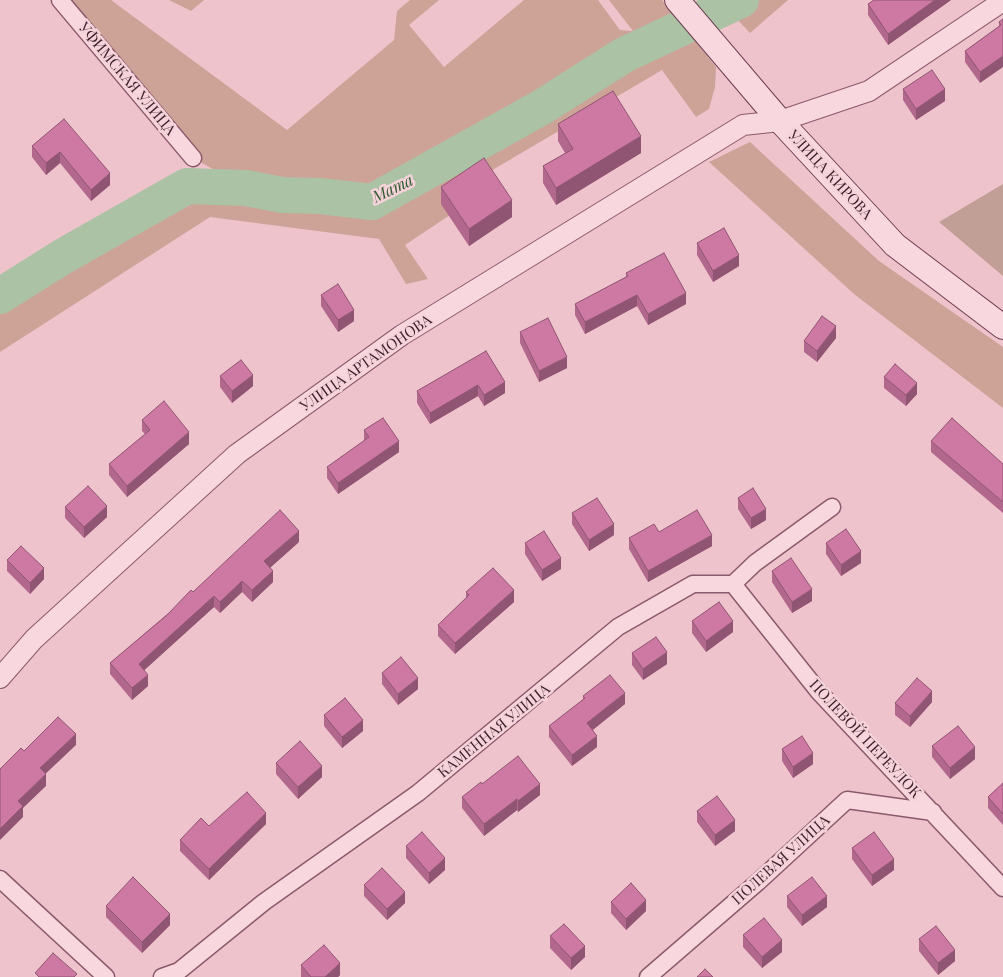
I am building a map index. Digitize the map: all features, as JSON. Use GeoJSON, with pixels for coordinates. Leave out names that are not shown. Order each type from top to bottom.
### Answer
{"type":"FeatureCollection","features":[{"type":"Feature","properties":{"kind":"main road","name":"УЛИЦА КИРОВА"},"geometry":{"type":"LineString","coordinates":[[677,0],[780,122],[895,245],[1003,328]]}},
{"type":"Feature","properties":{"kind":"street","name":"УФИМСКАЯ УЛИЦА"},"geometry":{"type":"LineString","coordinates":[[60,0],[193,158]]}},
{"type":"Feature","properties":{"kind":"street","name":"УЛИЦА АРТАМОНОВА"},"geometry":{"type":"LineString","coordinates":[[0,678],[34,639],[237,454],[402,335],[743,125],[780,122],[869,90],[1003,2]]}},
{"type":"Feature","properties":{"kind":"street"},"geometry":{"type":"LineString","coordinates":[[732,584],[755,563],[832,508]]}},
{"type":"Feature","properties":{"kind":"street","name":"КАМЕННАЯ УЛИЦА"},"geometry":{"type":"LineString","coordinates":[[162,977],[179,970],[264,902],[418,793],[618,626],[693,584],[732,584]]}},
{"type":"Feature","properties":{"kind":"street","name":"ПОЛЕВОЙ ПЕРЕУЛОК"},"geometry":{"type":"LineString","coordinates":[[732,584],[819,692],[1003,888]]}},
{"type":"Feature","properties":{"kind":"street","name":"ПОЛЕВАЯ УЛИЦА"},"geometry":{"type":"LineString","coordinates":[[648,977],[758,882],[847,800],[933,812]]}},
{"type":"Feature","properties":{"kind":"street"},"geometry":{"type":"LineString","coordinates":[[0,879],[106,977]]}},
{"type":"Feature","properties":{"kind":"shaded area"},"geometry":{"type":"Polygon","coordinates":[[[60,0],[111,0],[287,130],[394,40],[397,11],[410,0],[439,0],[409,25],[444,67],[524,0],[598,0],[620,30],[633,31],[609,0],[662,0],[716,67],[715,87],[709,109],[696,117],[662,70],[484,175],[441,203],[450,215],[405,245],[428,279],[406,284],[379,239],[210,217],[0,352],[0,311],[188,196],[220,173],[193,158],[60,0]]]}},
{"type":"Feature","properties":{"kind":"shaded area"},"geometry":{"type":"Polygon","coordinates":[[[169,0],[204,0],[191,11],[169,0]]]}},
{"type":"Feature","properties":{"kind":"shaded area"},"geometry":{"type":"Polygon","coordinates":[[[719,0],[788,0],[750,33],[719,0]]]}},
{"type":"Feature","properties":{"kind":"shaded area"},"geometry":{"type":"Polygon","coordinates":[[[750,142],[879,261],[1003,347],[1003,408],[854,294],[709,162],[750,142]]]}},
{"type":"Feature","properties":{"kind":"shaded area"},"geometry":{"type":"Polygon","coordinates":[[[1003,184],[1003,276],[939,222],[1003,184]]]}},
{"type":"Feature","properties":{"kind":"building"},"geometry":{"type":"Polygon","coordinates":[[[874,0],[935,0],[888,34],[868,4],[874,0]]]}},
{"type":"Feature","properties":{"kind":"building"},"geometry":{"type":"Polygon","coordinates":[[[1003,19],[1003,56],[980,72],[965,51],[1001,25],[999,22],[1003,19]]]}},
{"type":"Feature","properties":{"kind":"building"},"geometry":{"type":"Polygon","coordinates":[[[932,70],[945,89],[916,109],[903,89],[932,70]]]}},
{"type":"Feature","properties":{"kind":"building"},"geometry":{"type":"Polygon","coordinates":[[[613,91],[641,136],[556,188],[543,166],[573,149],[558,124],[613,91]]]}},
{"type":"Feature","properties":{"kind":"building"},"geometry":{"type":"Polygon","coordinates":[[[64,119],[110,173],[91,190],[60,152],[46,163],[32,146],[64,119]]]}},
{"type":"Feature","properties":{"kind":"building"},"geometry":{"type":"Polygon","coordinates":[[[484,158],[512,200],[469,229],[441,187],[484,158]]]}},
{"type":"Feature","properties":{"kind":"building"},"geometry":{"type":"Polygon","coordinates":[[[724,228],[739,255],[713,271],[697,243],[724,228]]]}},
{"type":"Feature","properties":{"kind":"building"},"geometry":{"type":"Polygon","coordinates":[[[664,253],[686,293],[648,314],[637,295],[585,322],[575,304],[628,276],[626,273],[664,253]]]}},
{"type":"Feature","properties":{"kind":"building"},"geometry":{"type":"Polygon","coordinates":[[[338,284],[354,310],[338,320],[321,295],[338,284]]]}},
{"type":"Feature","properties":{"kind":"building"},"geometry":{"type":"Polygon","coordinates":[[[822,316],[836,326],[817,351],[804,341],[822,316]]]}},
{"type":"Feature","properties":{"kind":"building"},"geometry":{"type":"Polygon","coordinates":[[[548,318],[567,357],[539,371],[520,332],[548,318]]]}},
{"type":"Feature","properties":{"kind":"building"},"geometry":{"type":"Polygon","coordinates":[[[486,351],[505,382],[484,395],[478,385],[430,413],[417,391],[486,351]]]}},
{"type":"Feature","properties":{"kind":"building"},"geometry":{"type":"Polygon","coordinates":[[[241,360],[253,375],[232,391],[220,376],[241,360]]]}},
{"type":"Feature","properties":{"kind":"building"},"geometry":{"type":"Polygon","coordinates":[[[895,364],[917,383],[906,395],[884,377],[895,364]]]}},
{"type":"Feature","properties":{"kind":"building"},"geometry":{"type":"Polygon","coordinates":[[[164,401],[189,432],[127,486],[109,464],[150,430],[142,420],[164,401]]]}},
{"type":"Feature","properties":{"kind":"building"},"geometry":{"type":"Polygon","coordinates":[[[383,418],[399,441],[338,483],[327,467],[369,437],[364,430],[383,418]]]}},
{"type":"Feature","properties":{"kind":"building"},"geometry":{"type":"Polygon","coordinates":[[[952,418],[1003,464],[1003,502],[931,441],[952,418]]]}},
{"type":"Feature","properties":{"kind":"building"},"geometry":{"type":"Polygon","coordinates":[[[88,486],[107,506],[84,527],[65,507],[88,486]]]}},
{"type":"Feature","properties":{"kind":"building"},"geometry":{"type":"Polygon","coordinates":[[[753,488],[766,509],[751,518],[738,498],[753,488]]]}},
{"type":"Feature","properties":{"kind":"building"},"geometry":{"type":"Polygon","coordinates":[[[597,498],[614,524],[589,540],[572,513],[597,498]]]}},
{"type":"Feature","properties":{"kind":"building"},"geometry":{"type":"Polygon","coordinates":[[[280,510],[299,531],[264,561],[273,571],[252,590],[242,581],[220,602],[214,596],[139,664],[148,675],[132,688],[110,663],[167,615],[191,590],[193,592],[280,510]]]}},
{"type":"Feature","properties":{"kind":"building"},"geometry":{"type":"Polygon","coordinates":[[[697,510],[712,535],[648,571],[629,538],[654,524],[659,532],[697,510]]]}},
{"type":"Feature","properties":{"kind":"building"},"geometry":{"type":"Polygon","coordinates":[[[846,529],[861,551],[841,565],[826,543],[846,529]]]}},
{"type":"Feature","properties":{"kind":"building"},"geometry":{"type":"Polygon","coordinates":[[[544,531],[561,558],[542,570],[525,543],[544,531]]]}},
{"type":"Feature","properties":{"kind":"building"},"geometry":{"type":"Polygon","coordinates":[[[21,546],[44,568],[30,583],[7,560],[21,546]]]}},
{"type":"Feature","properties":{"kind":"building"},"geometry":{"type":"Polygon","coordinates":[[[791,558],[812,589],[792,602],[772,571],[791,558]]]}},
{"type":"Feature","properties":{"kind":"building"},"geometry":{"type":"Polygon","coordinates":[[[493,568],[514,590],[455,643],[438,625],[469,595],[466,592],[493,568]]]}},
{"type":"Feature","properties":{"kind":"building"},"geometry":{"type":"Polygon","coordinates":[[[719,602],[733,621],[706,641],[692,621],[719,602]]]}},
{"type":"Feature","properties":{"kind":"building"},"geometry":{"type":"Polygon","coordinates":[[[656,637],[667,652],[643,669],[632,653],[656,637]]]}},
{"type":"Feature","properties":{"kind":"building"},"geometry":{"type":"Polygon","coordinates":[[[401,657],[418,678],[398,694],[382,673],[401,657]]]}},
{"type":"Feature","properties":{"kind":"building"},"geometry":{"type":"Polygon","coordinates":[[[610,675],[625,693],[587,723],[597,736],[572,755],[549,726],[585,698],[583,696],[610,675]]]}},
{"type":"Feature","properties":{"kind":"building"},"geometry":{"type":"Polygon","coordinates":[[[917,678],[932,691],[910,716],[895,703],[917,678]]]}},
{"type":"Feature","properties":{"kind":"building"},"geometry":{"type":"Polygon","coordinates":[[[345,698],[363,720],[342,737],[324,715],[345,698]]]}},
{"type":"Feature","properties":{"kind":"building"},"geometry":{"type":"Polygon","coordinates":[[[58,717],[76,734],[40,768],[46,774],[18,801],[23,806],[0,829],[0,769],[21,748],[24,751],[58,717]]]}},
{"type":"Feature","properties":{"kind":"building"},"geometry":{"type":"Polygon","coordinates":[[[958,726],[975,747],[950,768],[932,746],[958,726]]]}},
{"type":"Feature","properties":{"kind":"building"},"geometry":{"type":"Polygon","coordinates":[[[802,736],[813,753],[793,767],[782,749],[802,736]]]}},
{"type":"Feature","properties":{"kind":"building"},"geometry":{"type":"Polygon","coordinates":[[[300,741],[322,766],[298,787],[276,763],[300,741]]]}},
{"type":"Feature","properties":{"kind":"building"},"geometry":{"type":"Polygon","coordinates":[[[518,756],[540,784],[484,824],[462,797],[518,756]]]}},
{"type":"Feature","properties":{"kind":"building"},"geometry":{"type":"Polygon","coordinates":[[[1003,783],[1003,814],[988,797],[1003,783]]]}},
{"type":"Feature","properties":{"kind":"building"},"geometry":{"type":"Polygon","coordinates":[[[247,792],[266,813],[209,869],[180,840],[201,818],[209,826],[247,792]]]}},
{"type":"Feature","properties":{"kind":"building"},"geometry":{"type":"Polygon","coordinates":[[[717,796],[735,820],[715,835],[697,811],[717,796]]]}},
{"type":"Feature","properties":{"kind":"building"},"geometry":{"type":"Polygon","coordinates":[[[422,832],[445,858],[429,873],[406,846],[422,832]]]}},
{"type":"Feature","properties":{"kind":"building"},"geometry":{"type":"Polygon","coordinates":[[[874,832],[894,859],[872,875],[852,848],[874,832]]]}},
{"type":"Feature","properties":{"kind":"building"},"geometry":{"type":"Polygon","coordinates":[[[382,868],[405,892],[387,909],[364,885],[382,868]]]}},
{"type":"Feature","properties":{"kind":"building"},"geometry":{"type":"Polygon","coordinates":[[[133,877],[170,914],[142,942],[106,906],[133,877]]]}},
{"type":"Feature","properties":{"kind":"building"},"geometry":{"type":"Polygon","coordinates":[[[812,877],[827,896],[802,915],[787,896],[812,877]]]}},
{"type":"Feature","properties":{"kind":"building"},"geometry":{"type":"Polygon","coordinates":[[[631,883],[646,900],[626,919],[611,902],[631,883]]]}},
{"type":"Feature","properties":{"kind":"building"},"geometry":{"type":"Polygon","coordinates":[[[764,918],[782,940],[762,957],[743,935],[764,918]]]}},
{"type":"Feature","properties":{"kind":"building"},"geometry":{"type":"Polygon","coordinates":[[[564,924],[585,946],[571,958],[550,936],[564,924]]]}},
{"type":"Feature","properties":{"kind":"building"},"geometry":{"type":"Polygon","coordinates":[[[936,926],[955,950],[938,963],[919,939],[936,926]]]}},
{"type":"Feature","properties":{"kind":"building"},"geometry":{"type":"Polygon","coordinates":[[[324,945],[340,963],[325,977],[311,977],[301,965],[324,945]]]}},
{"type":"Feature","properties":{"kind":"building"},"geometry":{"type":"Polygon","coordinates":[[[53,953],[77,974],[74,977],[39,977],[35,973],[53,953]]]}},
{"type":"Feature","properties":{"kind":"building"},"geometry":{"type":"Polygon","coordinates":[[[705,969],[713,977],[697,977],[705,969]]]}},
{"type":"Feature","properties":{"kind":"waterway","name":"Мата"},"geometry":{"type":"LineString","coordinates":[[0,296],[62,257],[187,186],[246,188],[282,195],[320,196],[372,202],[542,107],[624,55],[741,0]]}}]}
